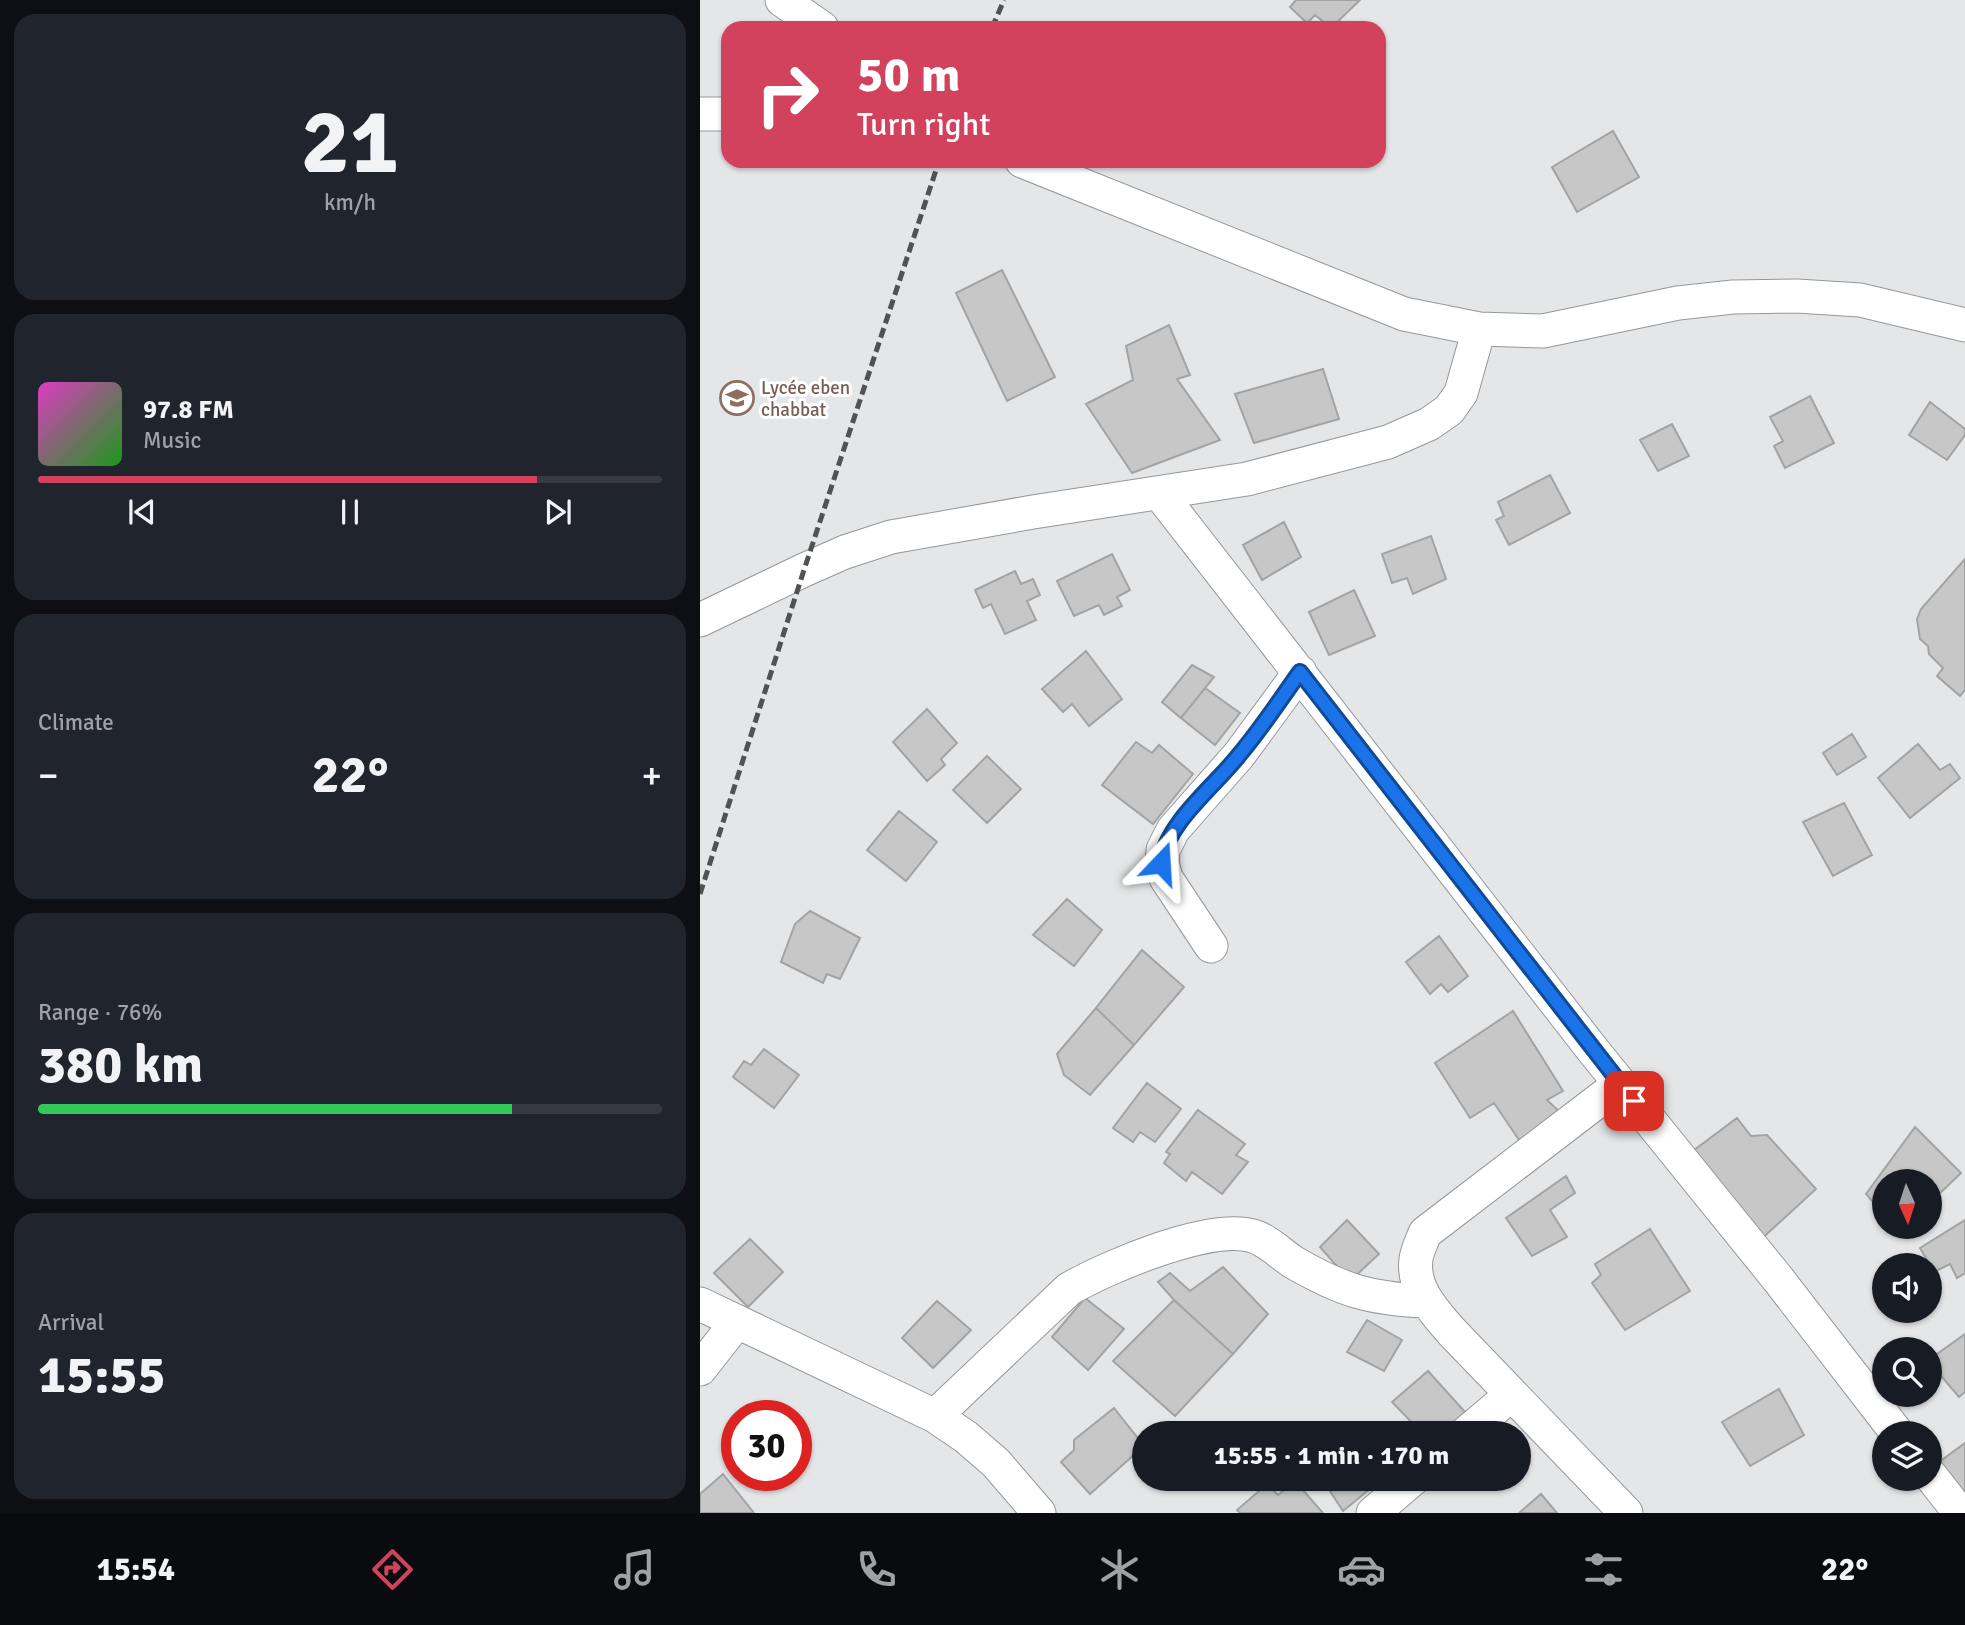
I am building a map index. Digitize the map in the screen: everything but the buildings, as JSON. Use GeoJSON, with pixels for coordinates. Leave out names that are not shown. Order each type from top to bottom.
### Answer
{"type":"FeatureCollection","features":[{"type":"Feature","properties":{"kind":"street"},"geometry":{"type":"LineString","coordinates":[[782,0],[812,21]]}},
{"type":"Feature","properties":{"kind":"street"},"geometry":{"type":"LineString","coordinates":[[700,114],[721,114]]}},
{"type":"Feature","properties":{"kind":"street"},"geometry":{"type":"LineString","coordinates":[[1039,168],[1404,314],[1479,329],[1543,331],[1678,303],[1732,297],[1797,296],[1860,300],[1965,325]]}},
{"type":"Feature","properties":{"kind":"street"},"geometry":{"type":"LineString","coordinates":[[700,620],[845,552],[891,537],[1247,479],[1388,442],[1429,424],[1449,410],[1461,393],[1479,329]]}},
{"type":"Feature","properties":{"kind":"street"},"geometry":{"type":"LineString","coordinates":[[1160,494],[1620,1084],[1778,1279],[1888,1421]]}},
{"type":"Feature","properties":{"kind":"street"},"geometry":{"type":"LineString","coordinates":[[1211,946],[1166,878],[1161,863],[1163,850],[1173,830],[1239,755],[1300,672]]}},
{"type":"Feature","properties":{"kind":"street"},"geometry":{"type":"LineString","coordinates":[[1620,1084],[1425,1233],[1416,1259],[1417,1280],[1425,1301],[1511,1395],[1626,1513]]}},
{"type":"Feature","properties":{"kind":"street"},"geometry":{"type":"LineString","coordinates":[[935,1416],[1069,1289],[1088,1278],[1139,1257],[1203,1238],[1226,1234],[1255,1236],[1322,1279],[1360,1294],[1391,1300],[1425,1301]]}},
{"type":"Feature","properties":{"kind":"street"},"geometry":{"type":"LineString","coordinates":[[700,1304],[935,1416],[966,1437],[996,1463],[1039,1513]]}},
{"type":"Feature","properties":{"kind":"street"},"geometry":{"type":"LineString","coordinates":[[700,1369],[736,1323]]}},
{"type":"Feature","properties":{"kind":"street"},"geometry":{"type":"LineString","coordinates":[[1480,1421],[1511,1395]]}},
{"type":"Feature","properties":{"kind":"street"},"geometry":{"type":"LineString","coordinates":[[1942,1490],[1960,1513]]}},
{"type":"Feature","properties":{"kind":"street"},"geometry":{"type":"LineString","coordinates":[[1373,1513],[1399,1491]]}},
{"type":"Feature","properties":{"kind":"railway"},"geometry":{"type":"LineString","coordinates":[[995,21],[1004,0]]}},
{"type":"Feature","properties":{"kind":"railway"},"geometry":{"type":"LineString","coordinates":[[700,894],[937,168]]}},
{"type":"Feature","properties":{"kind":"place","name":"Lycée eben chabbat"},"geometry":{"type":"Point","coordinates":[737,398]}},
{"type":"Feature","properties":{"kind":"route"},"geometry":{"type":"LineString","coordinates":[[1161,863],[1163,850],[1173,830],[1239,755],[1300,672],[1634,1101]]}}]}
